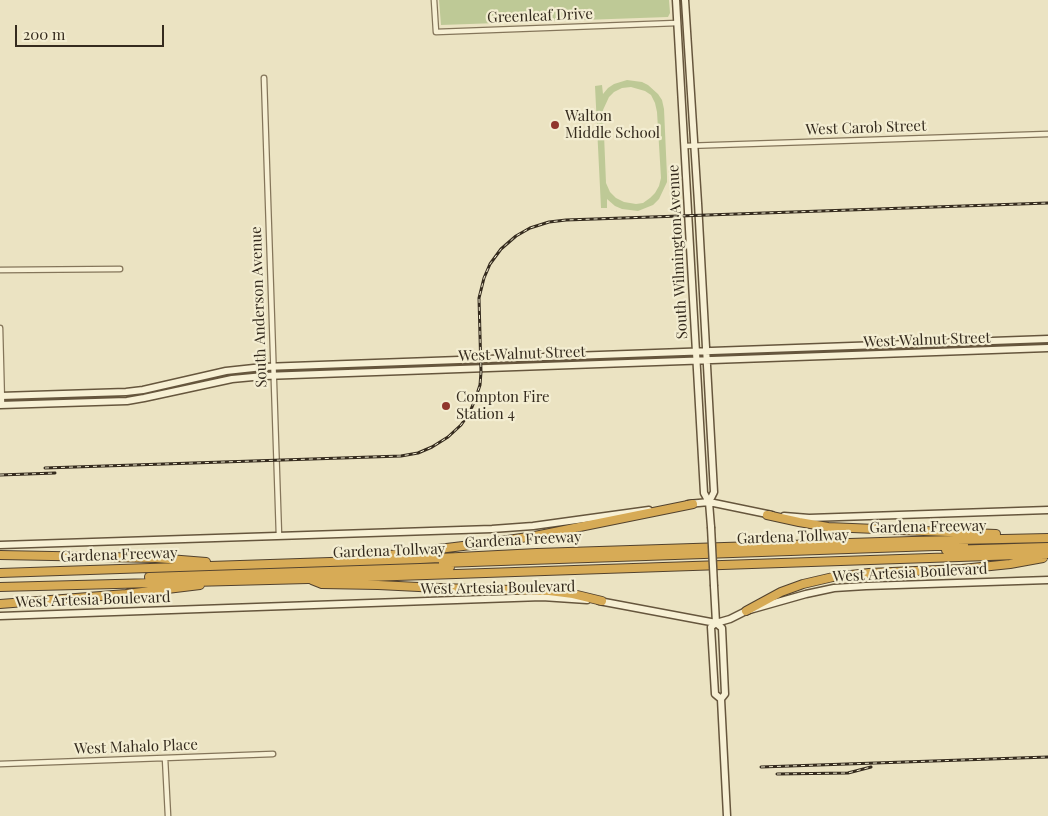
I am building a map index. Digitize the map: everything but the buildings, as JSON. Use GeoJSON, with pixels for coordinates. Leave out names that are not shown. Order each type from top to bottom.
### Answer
{"type":"FeatureCollection","features":[{"type":"Feature","properties":{"kind":"highway"},"geometry":{"type":"LineString","coordinates":[[328,562],[423,552],[535,536],[693,504]]}},
{"type":"Feature","properties":{"kind":"highway"},"geometry":{"type":"LineString","coordinates":[[767,514],[828,527],[1048,537]]}},
{"type":"Feature","properties":{"kind":"highway","name":"Gardena Freeway"},"geometry":{"type":"LineString","coordinates":[[0,573],[912,540],[1048,537]]}},
{"type":"Feature","properties":{"kind":"highway","name":"Gardena Tollway"},"geometry":{"type":"LineString","coordinates":[[0,578],[1048,542]]}},
{"type":"Feature","properties":{"kind":"highway","name":"Gardena Tollway"},"geometry":{"type":"LineString","coordinates":[[43,585],[55,580],[1048,547]]}},
{"type":"Feature","properties":{"kind":"highway"},"geometry":{"type":"LineString","coordinates":[[746,611],[781,592],[803,584],[833,577],[869,573],[962,569],[1010,564],[1048,555]]}},
{"type":"Feature","properties":{"kind":"highway","name":"Gardena Freeway"},"geometry":{"type":"LineString","coordinates":[[0,587],[1048,555]]}},
{"type":"Feature","properties":{"kind":"highway"},"geometry":{"type":"LineString","coordinates":[[0,556],[156,558],[251,564]]}},
{"type":"Feature","properties":{"kind":"highway"},"geometry":{"type":"LineString","coordinates":[[308,579],[322,584],[549,591],[574,594],[602,601]]}},
{"type":"Feature","properties":{"kind":"highway"},"geometry":{"type":"LineString","coordinates":[[0,604],[126,594],[247,580]]}},
{"type":"Feature","properties":{"kind":"main road","name":"South Wilmington Avenue"},"geometry":{"type":"LineString","coordinates":[[676,0],[704,492],[709,502],[716,623],[722,628],[725,694],[722,699],[727,816]]}},
{"type":"Feature","properties":{"kind":"main road","name":"South Wilmington Avenue"},"geometry":{"type":"LineString","coordinates":[[685,0],[714,492],[709,502]]}},
{"type":"Feature","properties":{"kind":"main road","name":"West Walnut Street"},"geometry":{"type":"LineString","coordinates":[[1,396],[126,392],[234,370],[273,367],[1048,339]]}},
{"type":"Feature","properties":{"kind":"main road","name":"West Walnut Street"},"geometry":{"type":"LineString","coordinates":[[1,405],[127,401],[232,379],[273,376],[1048,348]]}},
{"type":"Feature","properties":{"kind":"main road"},"geometry":{"type":"LineString","coordinates":[[0,545],[490,529],[533,526],[709,502],[767,514],[809,518],[1048,510]]}},
{"type":"Feature","properties":{"kind":"main road","name":"West Artesia Boulevard"},"geometry":{"type":"LineString","coordinates":[[0,616],[542,597],[602,601],[716,623],[746,611],[834,588],[1048,580]]}},
{"type":"Feature","properties":{"kind":"main road","name":"South Wilmington Avenue"},"geometry":{"type":"LineString","coordinates":[[716,623],[710,627],[715,694],[722,699]]}},
{"type":"Feature","properties":{"kind":"street","name":"Greenleaf Drive"},"geometry":{"type":"LineString","coordinates":[[434,0],[436,32],[677,23]]}},
{"type":"Feature","properties":{"kind":"street","name":"South Anderson Avenue"},"geometry":{"type":"LineString","coordinates":[[264,78],[279,536]]}},
{"type":"Feature","properties":{"kind":"street","name":"West Carob Street"},"geometry":{"type":"LineString","coordinates":[[685,146],[1048,134]]}},
{"type":"Feature","properties":{"kind":"street"},"geometry":{"type":"LineString","coordinates":[[0,270],[120,269]]}},
{"type":"Feature","properties":{"kind":"street"},"geometry":{"type":"LineString","coordinates":[[0,328],[1,405]]}},
{"type":"Feature","properties":{"kind":"street"},"geometry":{"type":"LineString","coordinates":[[900,345],[901,353]]}},
{"type":"Feature","properties":{"kind":"street"},"geometry":{"type":"LineString","coordinates":[[852,346],[852,355]]}},
{"type":"Feature","properties":{"kind":"street"},"geometry":{"type":"LineString","coordinates":[[877,346],[877,354]]}},
{"type":"Feature","properties":{"kind":"street"},"geometry":{"type":"LineString","coordinates":[[824,347],[824,356]]}},
{"type":"Feature","properties":{"kind":"street"},"geometry":{"type":"LineString","coordinates":[[803,348],[803,357]]}},
{"type":"Feature","properties":{"kind":"street"},"geometry":{"type":"LineString","coordinates":[[775,349],[776,358]]}},
{"type":"Feature","properties":{"kind":"street","name":"West Mahalo Place"},"geometry":{"type":"LineString","coordinates":[[0,764],[273,754]]}},
{"type":"Feature","properties":{"kind":"street"},"geometry":{"type":"LineString","coordinates":[[165,758],[168,816]]}},
{"type":"Feature","properties":{"kind":"green space"},"geometry":{"type":"Polygon","coordinates":[[[439,0],[669,0],[670,13],[668,17],[441,25],[439,0]]]}},
{"type":"Feature","properties":{"kind":"green space"},"geometry":{"type":"Polygon","coordinates":[[[627,80],[642,82],[648,85],[662,100],[664,109],[667,182],[659,199],[653,205],[638,211],[622,209],[607,199],[607,208],[601,208],[595,86],[602,85],[603,94],[614,84],[627,80]],[[631,87],[622,88],[609,97],[603,110],[606,183],[610,192],[616,198],[624,202],[636,204],[643,203],[655,193],[661,178],[657,112],[651,95],[631,87]]]}},
{"type":"Feature","properties":{"kind":"railway"},"geometry":{"type":"LineString","coordinates":[[45,468],[401,456],[418,453],[432,447],[448,437],[461,425],[470,412],[480,385],[479,298],[490,264],[501,249],[516,236],[530,228],[549,222],[1048,203]]}},
{"type":"Feature","properties":{"kind":"railway"},"geometry":{"type":"LineString","coordinates":[[0,475],[55,473]]}},
{"type":"Feature","properties":{"kind":"railway"},"geometry":{"type":"LineString","coordinates":[[761,767],[1048,757]]}},
{"type":"Feature","properties":{"kind":"railway"},"geometry":{"type":"LineString","coordinates":[[777,774],[848,773],[871,767]]}},
{"type":"Feature","properties":{"kind":"place","name":"Walton Middle School"},"geometry":{"type":"Point","coordinates":[555,125]}},
{"type":"Feature","properties":{"kind":"place","name":"Compton Fire Station 4"},"geometry":{"type":"Point","coordinates":[446,406]}}]}
